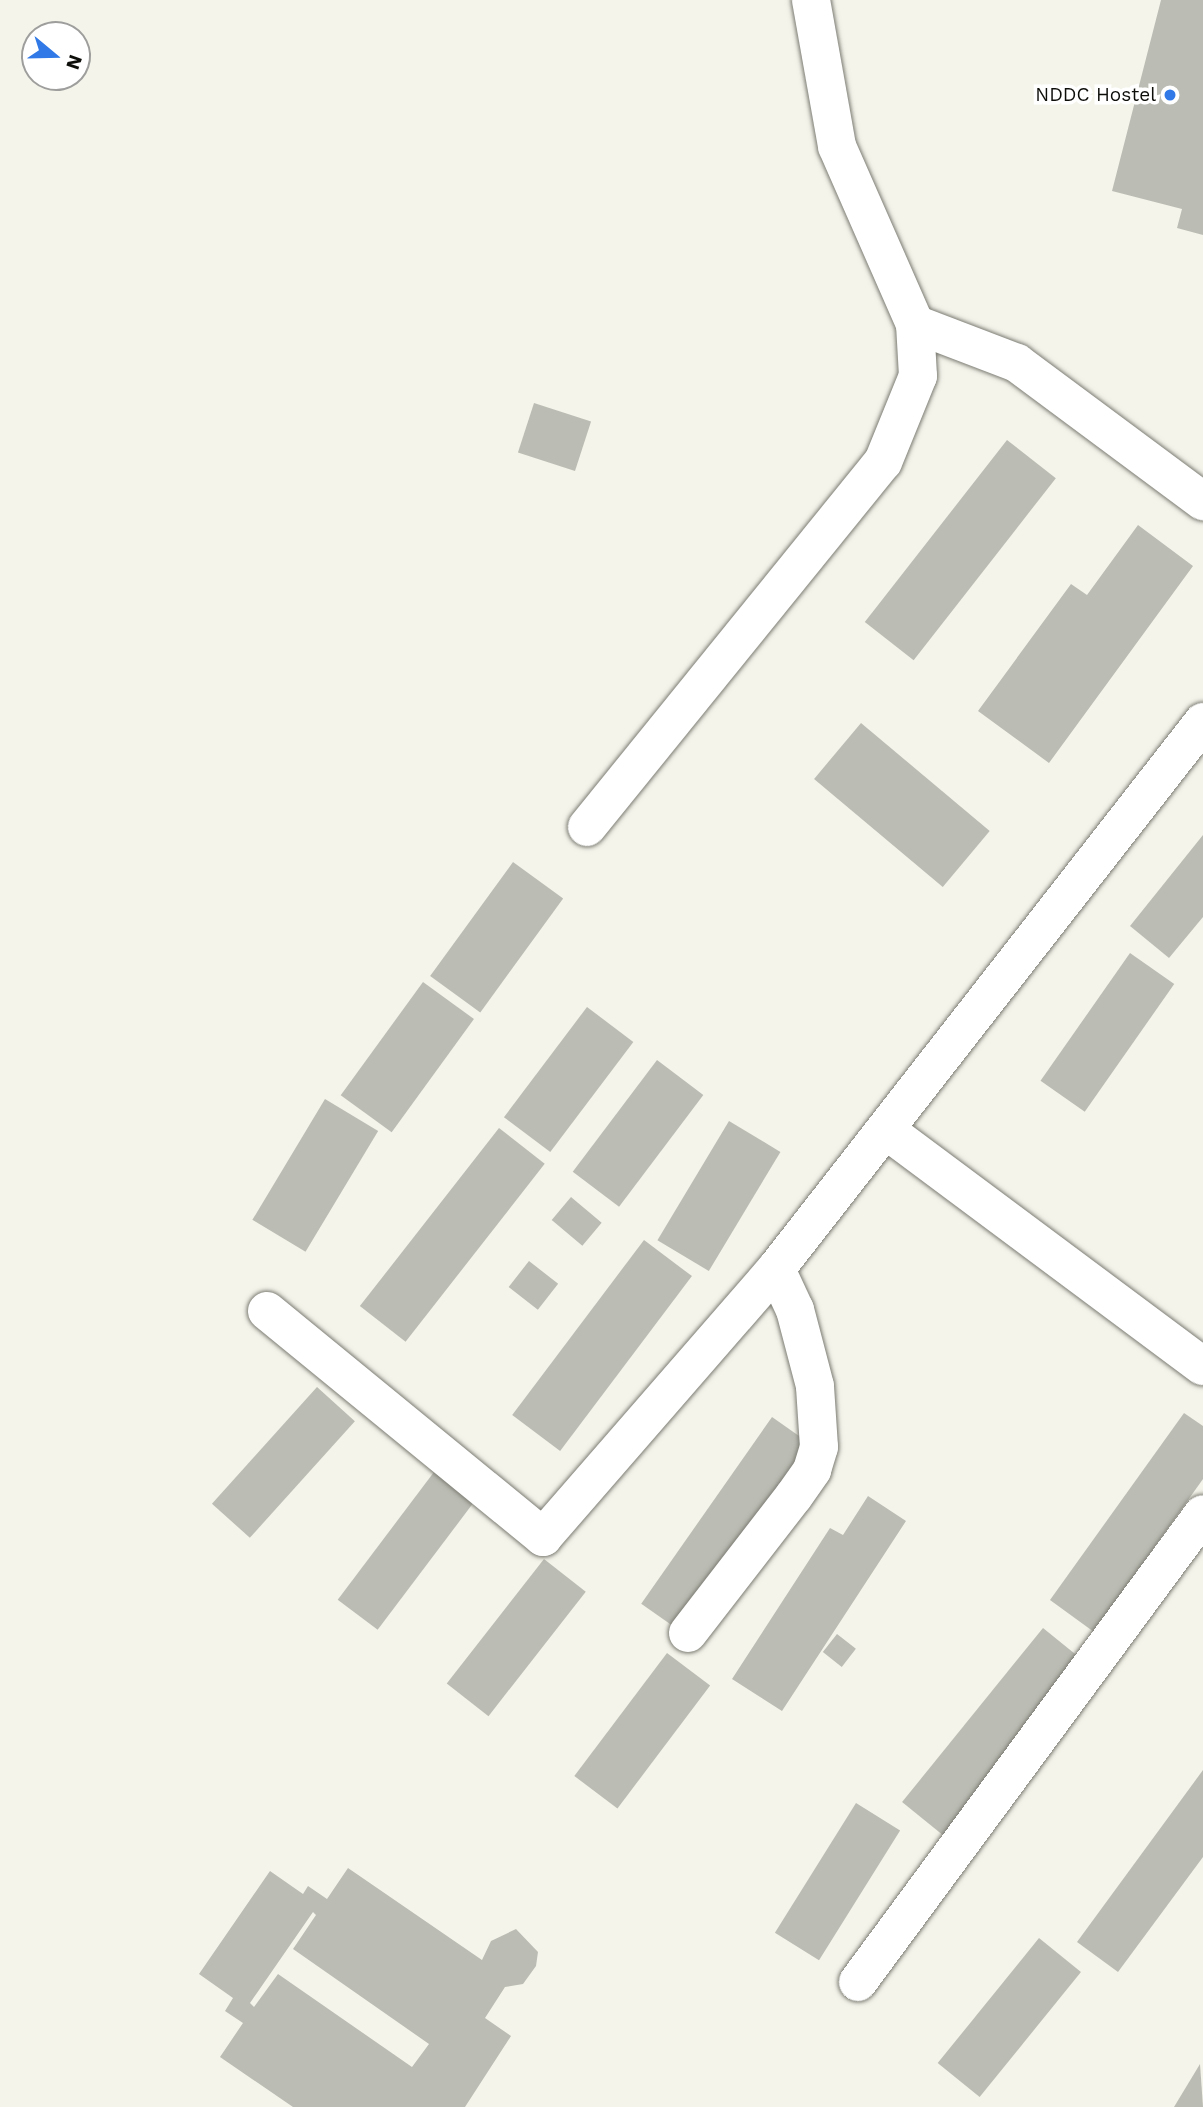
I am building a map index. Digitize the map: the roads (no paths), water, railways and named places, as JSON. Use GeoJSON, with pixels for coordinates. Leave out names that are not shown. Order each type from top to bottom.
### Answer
{"type":"FeatureCollection","features":[{"type":"Feature","properties":{"kind":"street"},"geometry":{"type":"LineString","coordinates":[[587,827],[883,462],[918,376],[915,324],[837,146],[811,0]]}},
{"type":"Feature","properties":{"kind":"street"},"geometry":{"type":"LineString","coordinates":[[915,324],[1017,363],[1203,501]]}},
{"type":"Feature","properties":{"kind":"street"},"geometry":{"type":"LineString","coordinates":[[267,1311],[543,1537],[776,1269],[1203,722]]}},
{"type":"Feature","properties":{"kind":"street"},"geometry":{"type":"LineString","coordinates":[[886,1130],[1203,1366]]}},
{"type":"Feature","properties":{"kind":"street"},"geometry":{"type":"LineString","coordinates":[[688,1633],[800,1488],[812,1470],[819,1447],[815,1386],[795,1310],[776,1269]]}},
{"type":"Feature","properties":{"kind":"street"},"geometry":{"type":"LineString","coordinates":[[858,1982],[1203,1514]]}},
{"type":"Feature","properties":{"kind":"place","name":"NDDC Hostel"},"geometry":{"type":"Point","coordinates":[1170,95]}}]}
